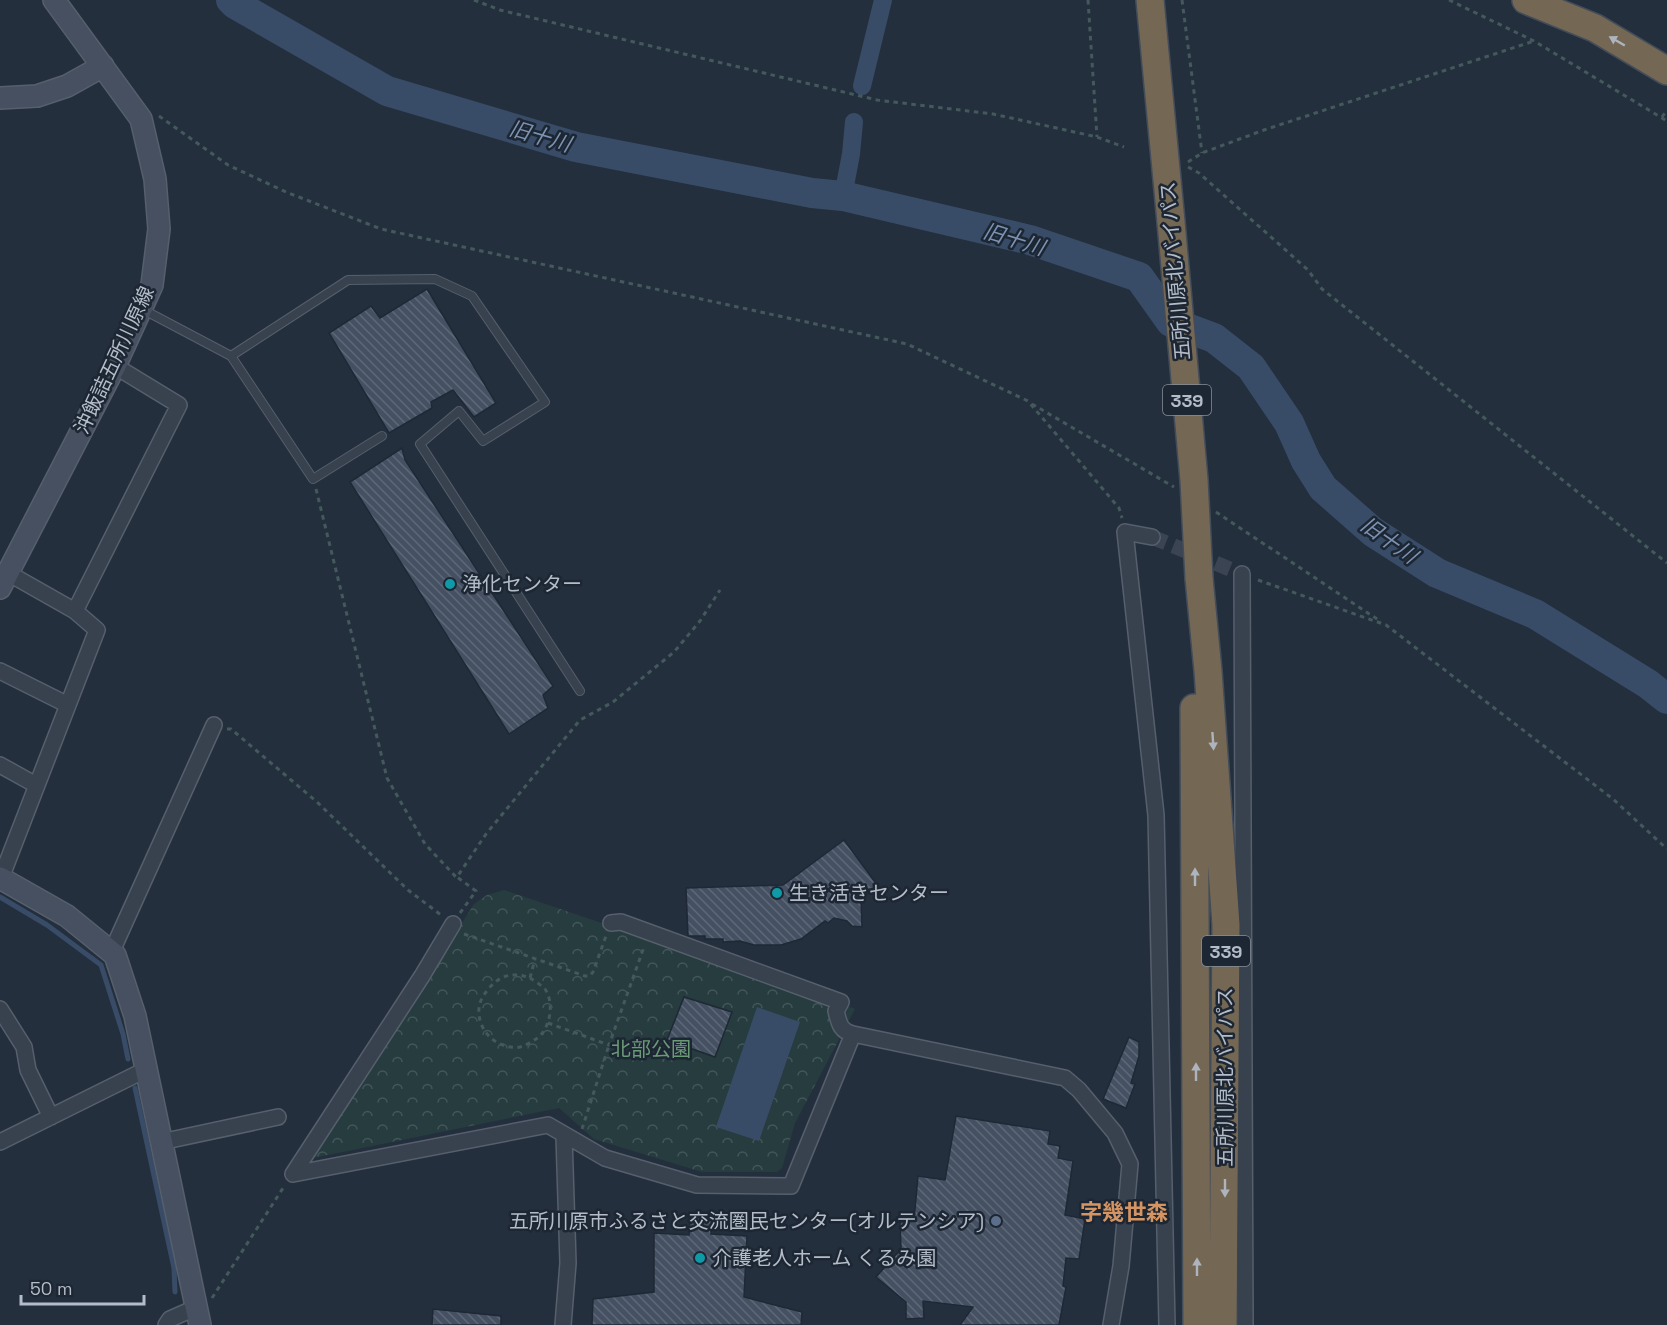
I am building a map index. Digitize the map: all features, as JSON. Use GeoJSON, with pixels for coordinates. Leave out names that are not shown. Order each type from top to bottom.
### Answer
{"type":"FeatureCollection","features":[{"type":"Feature","properties":{"kind":"highway","name":"五所川原北バイパス"},"geometry":{"type":"LineString","coordinates":[[1150,0],[1194,480],[1199,578],[1226,925],[1223,1325]]}},
{"type":"Feature","properties":{"kind":"highway"},"geometry":{"type":"LineString","coordinates":[[1526,0],[1595,28],[1667,71]]}},
{"type":"Feature","properties":{"kind":"highway","name":"五所川原北バイパス"},"geometry":{"type":"LineString","coordinates":[[1197,1325],[1194,697],[1199,578]]}},
{"type":"Feature","properties":{"kind":"main road","name":"沖飯詰五所川原線"},"geometry":{"type":"LineString","coordinates":[[4,580],[115,366],[152,285],[159,229],[155,178],[141,119],[54,0]]}},
{"type":"Feature","properties":{"kind":"main road"},"geometry":{"type":"LineString","coordinates":[[0,98],[37,96],[67,86],[103,66]]}},
{"type":"Feature","properties":{"kind":"main road"},"geometry":{"type":"LineString","coordinates":[[1,878],[67,916],[115,955],[135,1016],[198,1316]]}},
{"type":"Feature","properties":{"kind":"street"},"geometry":{"type":"LineString","coordinates":[[75,611],[179,405],[115,366]]}},
{"type":"Feature","properties":{"kind":"street"},"geometry":{"type":"LineString","coordinates":[[1152,537],[1125,532],[1156,815],[1167,1325]]}},
{"type":"Feature","properties":{"kind":"street"},"geometry":{"type":"LineString","coordinates":[[1242,574],[1245,1325]]}},
{"type":"Feature","properties":{"kind":"street"},"geometry":{"type":"LineString","coordinates":[[1,878],[97,630],[75,611],[4,580]]}},
{"type":"Feature","properties":{"kind":"street"},"geometry":{"type":"LineString","coordinates":[[0,671],[68,705]]}},
{"type":"Feature","properties":{"kind":"street"},"geometry":{"type":"LineString","coordinates":[[112,951],[214,725]]}},
{"type":"Feature","properties":{"kind":"street"},"geometry":{"type":"LineString","coordinates":[[0,765],[36,785]]}},
{"type":"Feature","properties":{"kind":"street"},"geometry":{"type":"LineString","coordinates":[[611,923],[621,922],[841,1002],[836,1011],[840,1026],[845,1032],[1065,1078],[1079,1090],[1115,1133],[1130,1164],[1121,1266],[1111,1325]]}},
{"type":"Feature","properties":{"kind":"street"},"geometry":{"type":"LineString","coordinates":[[293,1174],[422,976],[451,926]]}},
{"type":"Feature","properties":{"kind":"street"},"geometry":{"type":"LineString","coordinates":[[0,1009],[24,1047],[28,1070],[51,1117]]}},
{"type":"Feature","properties":{"kind":"street"},"geometry":{"type":"LineString","coordinates":[[293,1174],[548,1125],[605,1158],[697,1185],[791,1186],[853,1034]]}},
{"type":"Feature","properties":{"kind":"street"},"geometry":{"type":"LineString","coordinates":[[0,1142],[145,1070]]}},
{"type":"Feature","properties":{"kind":"street"},"geometry":{"type":"LineString","coordinates":[[161,1142],[278,1117]]}},
{"type":"Feature","properties":{"kind":"street"},"geometry":{"type":"LineString","coordinates":[[563,1325],[568,1263],[564,1136]]}},
{"type":"Feature","properties":{"kind":"street"},"geometry":{"type":"LineString","coordinates":[[166,1325],[170,1319],[198,1316]]}},
{"type":"Feature","properties":{"kind":"lane"},"geometry":{"type":"LineString","coordinates":[[231,356],[348,280],[435,279],[472,296],[545,402],[483,441],[459,411],[420,444],[580,691]]}},
{"type":"Feature","properties":{"kind":"lane"},"geometry":{"type":"LineString","coordinates":[[141,308],[231,356],[313,479],[382,436]]}},
{"type":"Feature","properties":{"kind":"path"},"geometry":{"type":"LineString","coordinates":[[474,0],[500,10],[877,100],[993,114],[1097,137],[1124,147]]}},
{"type":"Feature","properties":{"kind":"path"},"geometry":{"type":"LineString","coordinates":[[1088,0],[1097,137]]}},
{"type":"Feature","properties":{"kind":"path"},"geometry":{"type":"LineString","coordinates":[[1182,0],[1202,153]]}},
{"type":"Feature","properties":{"kind":"path"},"geometry":{"type":"LineString","coordinates":[[1449,0],[1534,41],[1667,121]]}},
{"type":"Feature","properties":{"kind":"path"},"geometry":{"type":"LineString","coordinates":[[1534,41],[1264,130],[1202,153],[1192,161],[1181,164],[1199,173],[1216,188],[1308,270],[1322,289],[1667,563]]}},
{"type":"Feature","properties":{"kind":"path"},"geometry":{"type":"LineString","coordinates":[[1662,117],[1667,110]]}},
{"type":"Feature","properties":{"kind":"path"},"geometry":{"type":"LineString","coordinates":[[141,119],[158,115],[228,165],[286,192],[381,230],[908,344],[1028,401],[1119,508],[1125,532]]}},
{"type":"Feature","properties":{"kind":"path"},"geometry":{"type":"LineString","coordinates":[[313,479],[387,778],[425,844],[457,877],[476,891],[451,926]]}},
{"type":"Feature","properties":{"kind":"path"},"geometry":{"type":"LineString","coordinates":[[1242,574],[1386,625],[1613,799],[1667,849]]}},
{"type":"Feature","properties":{"kind":"path"},"geometry":{"type":"LineString","coordinates":[[457,877],[486,834],[580,720],[613,702],[674,652],[700,621],[720,590]]}},
{"type":"Feature","properties":{"kind":"path"},"geometry":{"type":"LineString","coordinates":[[214,725],[231,729],[317,802],[408,890],[451,926],[535,959],[590,976],[611,923]]}},
{"type":"Feature","properties":{"kind":"path"},"geometry":{"type":"LineString","coordinates":[[578,1143],[609,1045],[650,932]]}},
{"type":"Feature","properties":{"kind":"path"},"geometry":{"type":"LineString","coordinates":[[530,978],[535,959]]}},
{"type":"Feature","properties":{"kind":"path"},"geometry":{"type":"LineString","coordinates":[[513,975],[530,978],[545,990],[549,999],[550,1018],[542,1035],[521,1047],[505,1046],[495,1042],[488,1037],[483,1028],[478,1008],[483,996],[493,982],[501,977],[513,975]]}},
{"type":"Feature","properties":{"kind":"path"},"geometry":{"type":"LineString","coordinates":[[548,1023],[609,1045]]}},
{"type":"Feature","properties":{"kind":"path"},"geometry":{"type":"LineString","coordinates":[[198,1316],[293,1174]]}},
{"type":"Feature","properties":{"kind":"green space","name":"北部公園"},"geometry":{"type":"Polygon","coordinates":[[[504,890],[855,1009],[795,1123],[782,1168],[777,1172],[702,1172],[594,1139],[559,1108],[313,1158],[474,904],[487,895],[504,890]]]}},
{"type":"Feature","properties":{"kind":"water"},"geometry":{"type":"Polygon","coordinates":[[[757,1007],[800,1022],[759,1141],[716,1127],[757,1007]]]}},
{"type":"Feature","properties":{"kind":"building"},"geometry":{"type":"Polygon","coordinates":[[[427,289],[496,403],[474,417],[453,390],[431,402],[432,408],[389,433],[329,333],[371,306],[380,318],[427,289]]]}},
{"type":"Feature","properties":{"kind":"building"},"geometry":{"type":"Polygon","coordinates":[[[402,448],[405,460],[553,686],[543,695],[548,708],[509,734],[350,482],[402,448]]]}},
{"type":"Feature","properties":{"kind":"building","name":"生き活きセンター"},"geometry":{"type":"Polygon","coordinates":[[[844,840],[878,886],[861,898],[862,927],[852,926],[847,921],[834,918],[828,923],[825,921],[801,939],[781,945],[754,945],[740,941],[723,942],[723,939],[688,936],[686,888],[783,885],[844,840]]]}},
{"type":"Feature","properties":{"kind":"building"},"geometry":{"type":"Polygon","coordinates":[[[684,997],[732,1012],[715,1057],[667,1040],[684,997]]]}},
{"type":"Feature","properties":{"kind":"building"},"geometry":{"type":"Polygon","coordinates":[[[1129,1037],[1139,1042],[1139,1056],[1131,1083],[1135,1084],[1126,1108],[1103,1099],[1129,1037]]]}},
{"type":"Feature","properties":{"kind":"building","name":"五所川原市ふるさと交流圏民センター(オルテンシア)"},"geometry":{"type":"Polygon","coordinates":[[[956,1116],[1050,1131],[1048,1144],[1060,1146],[1058,1158],[1073,1161],[1065,1215],[1085,1219],[1079,1259],[1066,1258],[1063,1286],[1066,1287],[1059,1325],[960,1325],[973,1307],[923,1301],[924,1318],[906,1319],[906,1302],[876,1277],[901,1249],[900,1222],[914,1220],[918,1176],[945,1180],[956,1116]]]}},
{"type":"Feature","properties":{"kind":"building","name":"介護老人ホーム くるみ園"},"geometry":{"type":"Polygon","coordinates":[[[690,1213],[712,1215],[711,1234],[747,1236],[744,1297],[802,1312],[801,1325],[592,1325],[593,1299],[654,1292],[654,1233],[689,1235],[690,1213]]]}},
{"type":"Feature","properties":{"kind":"building"},"geometry":{"type":"Polygon","coordinates":[[[433,1309],[501,1316],[501,1325],[432,1325],[433,1309]]]}},
{"type":"Feature","properties":{"kind":"waterway","name":"旧十川"},"geometry":{"type":"LineString","coordinates":[[231,0],[387,91],[576,147],[812,193],[843,196],[1030,240],[1139,277],[1171,322],[1214,338],[1251,367],[1289,423],[1306,461],[1323,488],[1373,532],[1437,573],[1535,614],[1648,684],[1667,699]]}},
{"type":"Feature","properties":{"kind":"waterway"},"geometry":{"type":"LineString","coordinates":[[862,86],[883,0]]}},
{"type":"Feature","properties":{"kind":"waterway"},"geometry":{"type":"LineString","coordinates":[[843,196],[854,122]]}},
{"type":"Feature","properties":{"kind":"waterway"},"geometry":{"type":"LineString","coordinates":[[0,897],[47,925],[101,965],[123,1034],[128,1059]]}},
{"type":"Feature","properties":{"kind":"waterway"},"geometry":{"type":"LineString","coordinates":[[135,1088],[174,1268],[175,1292]]}},
{"type":"Feature","properties":{"kind":"tunnel"},"geometry":{"type":"LineString","coordinates":[[1152,537],[1242,574]]}},
{"type":"Feature","properties":{"kind":"place","name":"浄化センター"},"geometry":{"type":"Point","coordinates":[450,584]}},
{"type":"Feature","properties":{"kind":"place","name":"生き活きセンター"},"geometry":{"type":"Point","coordinates":[777,893]}},
{"type":"Feature","properties":{"kind":"place","name":"五所川原市ふるさと交流圏民センター(オルテンシア)"},"geometry":{"type":"Point","coordinates":[996,1221]}},
{"type":"Feature","properties":{"kind":"place","name":"介護老人ホーム くるみ園"},"geometry":{"type":"Point","coordinates":[700,1258]}},
{"type":"Feature","properties":{"kind":"district","name":"字幾世森"},"geometry":{"type":"Point","coordinates":[1124,1212]}}]}
